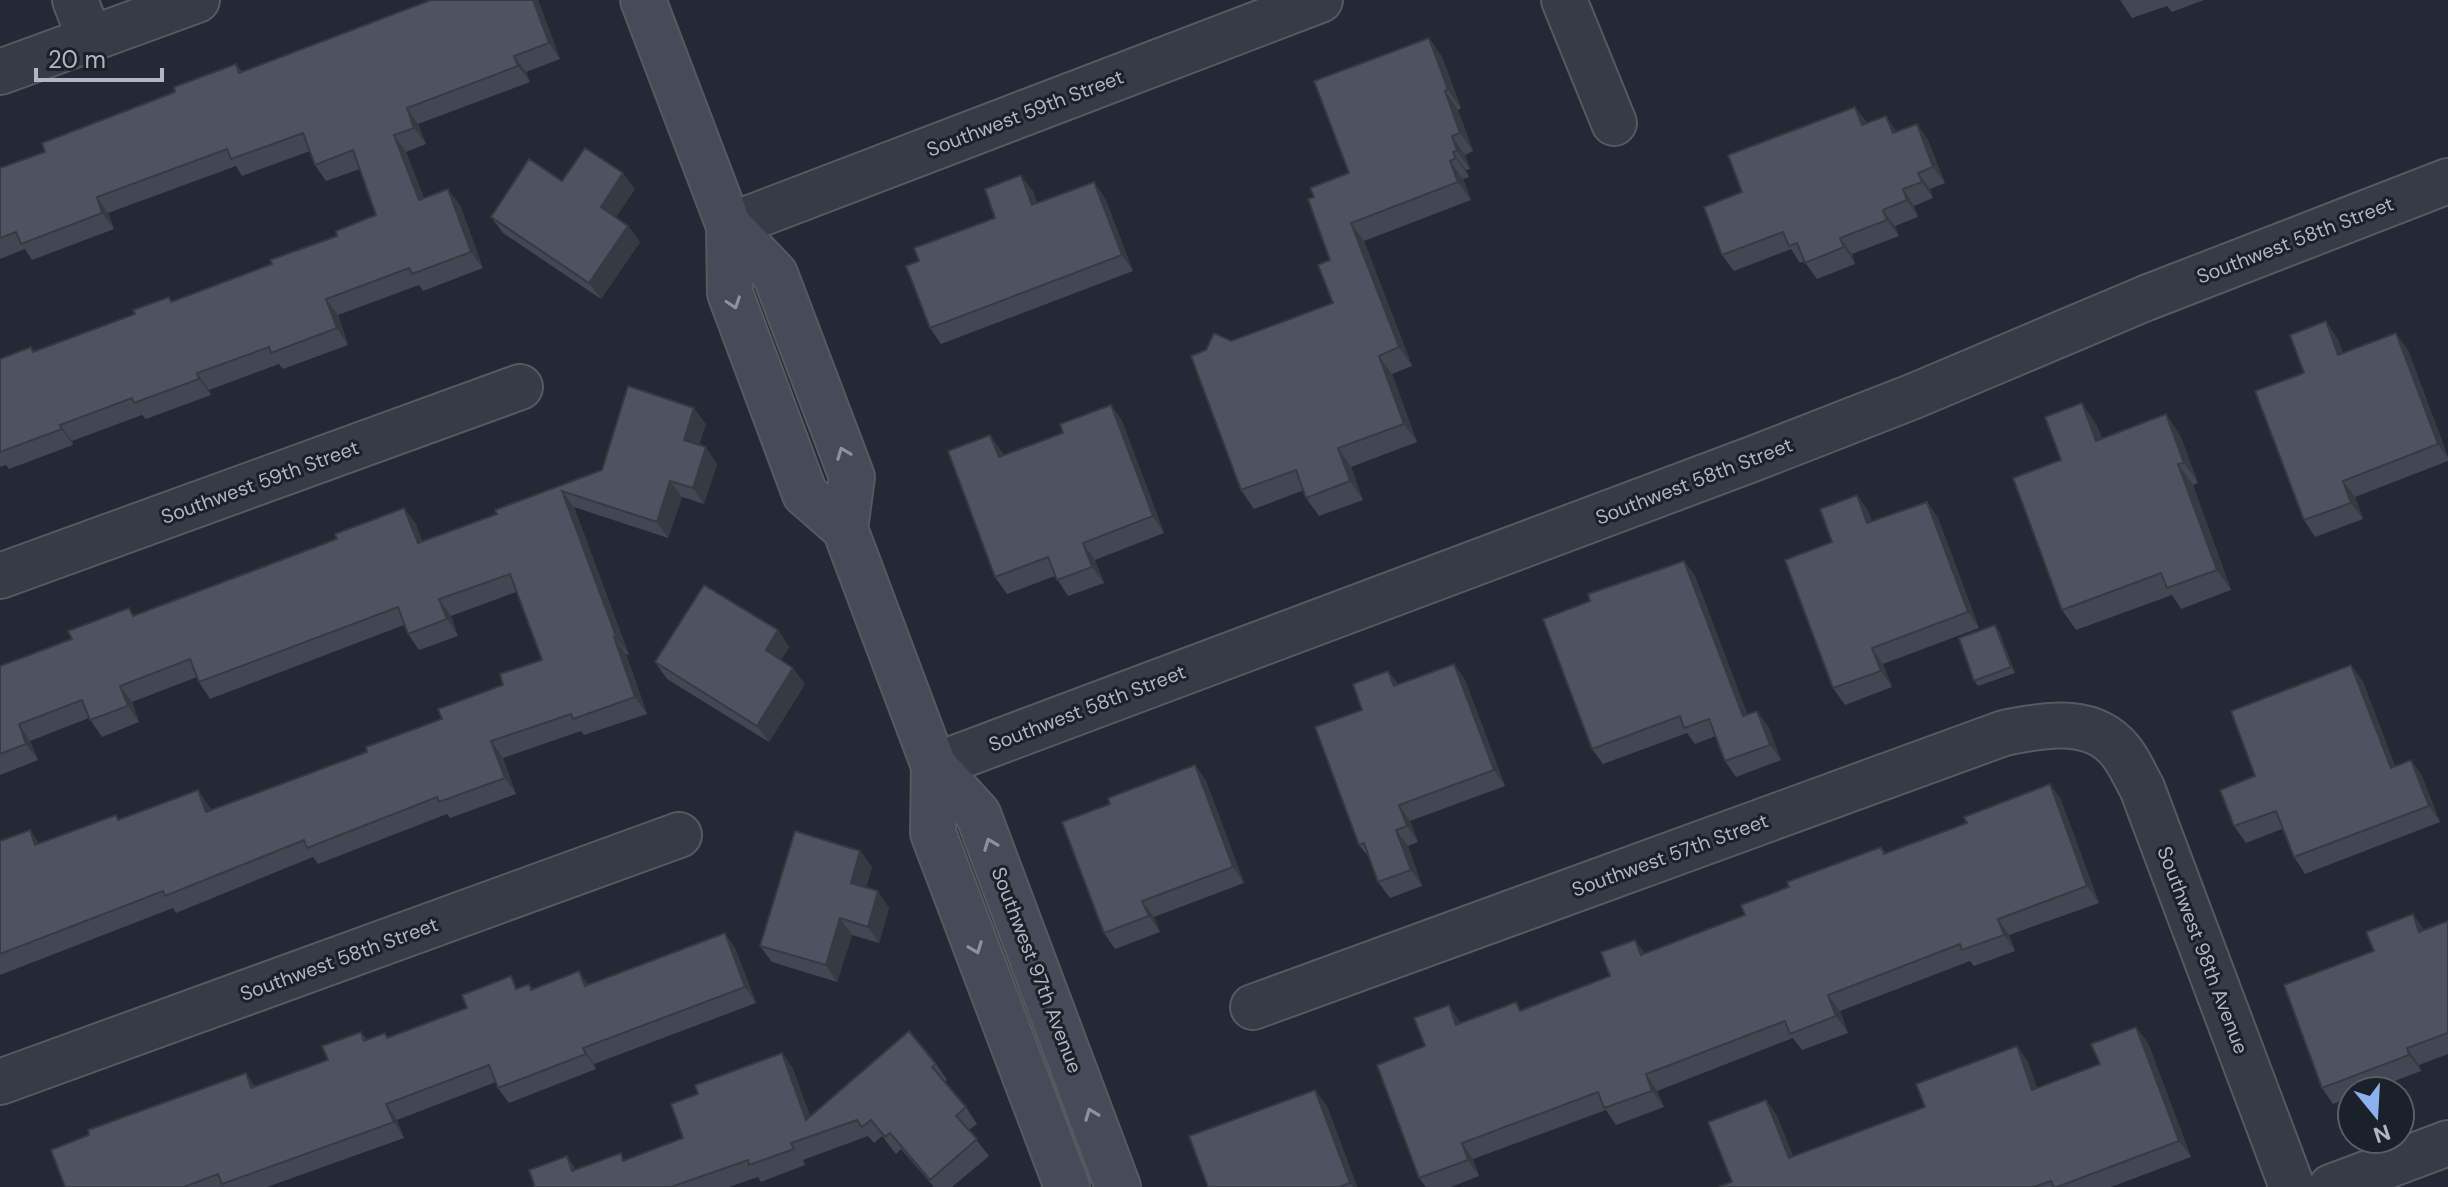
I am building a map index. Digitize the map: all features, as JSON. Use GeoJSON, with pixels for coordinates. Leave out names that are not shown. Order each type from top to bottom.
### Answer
{"type":"FeatureCollection","features":[{"type":"Feature","properties":{"kind":"street"},"geometry":{"type":"LineString","coordinates":[[0,72],[82,20],[197,0]]}},
{"type":"Feature","properties":{"kind":"street","name":"Southwest 97th Avenue"},"geometry":{"type":"LineString","coordinates":[[643,0],[729,226],[775,274],[852,477],[845,529],[934,766],[933,833],[1067,1187]]}},
{"type":"Feature","properties":{"kind":"street","name":"Southwest 59th Street"},"geometry":{"type":"LineString","coordinates":[[729,226],[1320,0]]}},
{"type":"Feature","properties":{"kind":"street"},"geometry":{"type":"LineString","coordinates":[[1564,0],[1614,123]]}},
{"type":"Feature","properties":{"kind":"street","name":"Southwest 58th Street"},"geometry":{"type":"LineString","coordinates":[[934,766],[1755,458],[1914,396],[2146,298],[2448,181]]}},
{"type":"Feature","properties":{"kind":"street","name":"Southwest 59th Street"},"geometry":{"type":"LineString","coordinates":[[0,576],[520,387]]}},
{"type":"Feature","properties":{"kind":"street","name":"Southwest 57th Street"},"geometry":{"type":"LineString","coordinates":[[1253,1007],[2004,733],[2037,726],[2064,725],[2091,730]]}},
{"type":"Feature","properties":{"kind":"street","name":"Southwest 98th Avenue"},"geometry":{"type":"LineString","coordinates":[[2091,730],[2114,743],[2142,788],[2292,1187]]}},
{"type":"Feature","properties":{"kind":"street","name":"Southwest 97th Avenue"},"geometry":{"type":"LineString","coordinates":[[934,766],[978,814],[1118,1187]]}},
{"type":"Feature","properties":{"kind":"street","name":"Southwest 58th Street"},"geometry":{"type":"LineString","coordinates":[[0,1082],[679,835]]}},
{"type":"Feature","properties":{"kind":"street"},"geometry":{"type":"LineString","coordinates":[[2331,1187],[2448,1143]]}},
{"type":"Feature","properties":{"kind":"building"},"geometry":{"type":"Polygon","coordinates":[[[431,0],[533,0],[549,43],[514,56],[518,66],[407,108],[414,128],[394,135],[419,200],[448,189],[471,252],[412,274],[409,268],[326,299],[337,328],[271,353],[269,347],[197,373],[199,379],[134,403],[132,398],[0,452],[0,359],[31,347],[33,352],[135,314],[133,310],[169,297],[171,302],[272,264],[270,260],[337,236],[336,231],[376,215],[353,150],[315,165],[303,133],[231,159],[227,149],[97,197],[102,213],[21,244],[16,232],[0,238],[0,168],[45,152],[42,143],[175,92],[174,87],[236,64],[239,73],[431,0]]]}},
{"type":"Feature","properties":{"kind":"building"},"geometry":{"type":"Polygon","coordinates":[[[1429,38],[1460,133],[1452,136],[1457,151],[1453,152],[1456,158],[1450,161],[1458,182],[1351,223],[1399,347],[1379,356],[1404,424],[1338,448],[1350,481],[1306,498],[1296,470],[1241,490],[1191,356],[1206,350],[1214,333],[1231,341],[1333,303],[1318,265],[1330,260],[1308,199],[1314,197],[1310,188],[1349,173],[1314,81],[1429,38]]]}},
{"type":"Feature","properties":{"kind":"building"},"geometry":{"type":"Polygon","coordinates":[[[1855,107],[1862,125],[1886,116],[1893,133],[1917,124],[1933,167],[1918,173],[1922,182],[1903,189],[1907,200],[1883,210],[1887,220],[1840,238],[1844,247],[1805,263],[1797,243],[1789,246],[1783,232],[1722,255],[1704,207],[1742,192],[1728,155],[1855,107]]]}},
{"type":"Feature","properties":{"kind":"building"},"geometry":{"type":"Polygon","coordinates":[[[585,148],[623,173],[601,207],[628,226],[589,283],[491,217],[529,159],[562,181],[585,148]]]}},
{"type":"Feature","properties":{"kind":"building"},"geometry":{"type":"Polygon","coordinates":[[[1021,175],[1032,205],[1094,182],[1122,255],[930,328],[906,266],[919,261],[914,248],[995,218],[985,189],[1021,175]]]}},
{"type":"Feature","properties":{"kind":"building"},"geometry":{"type":"Polygon","coordinates":[[[2326,321],[2338,355],[2396,333],[2438,444],[2343,481],[2351,503],[2304,520],[2255,391],[2304,373],[2290,335],[2326,321]]]}},
{"type":"Feature","properties":{"kind":"building"},"geometry":{"type":"Polygon","coordinates":[[[628,386],[694,408],[684,440],[706,447],[693,488],[670,481],[657,522],[562,491],[617,639],[614,637],[635,697],[573,719],[571,714],[491,741],[505,778],[439,802],[437,797],[307,848],[304,840],[165,896],[163,891],[0,954],[0,841],[30,830],[35,845],[116,815],[118,820],[198,790],[206,812],[367,752],[366,747],[442,719],[438,709],[503,685],[500,674],[542,660],[510,574],[439,599],[447,619],[408,634],[398,607],[199,682],[190,659],[120,686],[128,706],[90,720],[82,700],[19,724],[26,744],[0,754],[0,666],[72,639],[68,631],[129,608],[133,616],[337,539],[335,534],[404,508],[418,543],[602,470],[628,386]]]}},
{"type":"Feature","properties":{"kind":"building"},"geometry":{"type":"Polygon","coordinates":[[[2082,403],[2096,441],[2166,414],[2184,463],[2178,464],[2217,570],[2167,588],[2161,573],[2062,610],[2013,478],[2061,460],[2045,417],[2082,403]]]}},
{"type":"Feature","properties":{"kind":"building"},"geometry":{"type":"Polygon","coordinates":[[[1111,405],[1153,516],[1083,543],[1092,567],[1057,580],[1048,557],[995,577],[948,451],[990,435],[999,457],[1063,433],[1060,424],[1111,405]]]}},
{"type":"Feature","properties":{"kind":"building"},"geometry":{"type":"Polygon","coordinates":[[[1857,495],[1867,523],[1927,502],[1968,612],[1872,648],[1881,671],[1833,688],[1785,560],[1832,542],[1820,509],[1857,495]]]}},
{"type":"Feature","properties":{"kind":"building"},"geometry":{"type":"Polygon","coordinates":[[[1684,561],[1743,716],[1757,711],[1770,745],[1725,761],[1709,719],[1684,728],[1680,716],[1592,749],[1543,619],[1590,601],[1588,594],[1684,561]]]}},
{"type":"Feature","properties":{"kind":"building"},"geometry":{"type":"Polygon","coordinates":[[[704,585],[778,630],[766,650],[793,668],[757,726],[655,662],[704,585]]]}},
{"type":"Feature","properties":{"kind":"building"},"geometry":{"type":"Polygon","coordinates":[[[1995,625],[2011,667],[1974,681],[1959,638],[1995,625]]]}},
{"type":"Feature","properties":{"kind":"building"},"geometry":{"type":"Polygon","coordinates":[[[1454,664],[1494,770],[1399,805],[1407,826],[1396,830],[1411,870],[1378,882],[1364,843],[1359,845],[1315,727],[1362,710],[1353,684],[1388,671],[1394,686],[1454,664]]]}},
{"type":"Feature","properties":{"kind":"building"},"geometry":{"type":"Polygon","coordinates":[[[2351,665],[2391,768],[2411,760],[2429,806],[2294,857],[2276,811],[2234,826],[2220,790],[2255,776],[2231,711],[2351,665]]]}},
{"type":"Feature","properties":{"kind":"building"},"geometry":{"type":"Polygon","coordinates":[[[1195,765],[1233,867],[1142,901],[1149,916],[1104,933],[1062,822],[1110,804],[1108,798],[1195,765]]]}},
{"type":"Feature","properties":{"kind":"building"},"geometry":{"type":"Polygon","coordinates":[[[2050,784],[2087,886],[1998,919],[2004,935],[1962,950],[1960,944],[1828,995],[1836,1016],[1790,1034],[1785,1021],[1646,1074],[1652,1091],[1604,1108],[1598,1092],[1462,1143],[1468,1160],[1419,1178],[1377,1065],[1425,1046],[1414,1018],[1449,1005],[1456,1025],[1516,1002],[1520,1011],[1610,976],[1601,952],[1635,940],[1641,955],[1745,915],[1741,905],[1789,887],[1787,882],[1881,847],[1884,854],[1967,823],[1964,817],[2050,784]]]}},
{"type":"Feature","properties":{"kind":"building"},"geometry":{"type":"Polygon","coordinates":[[[795,831],[860,851],[851,883],[878,891],[868,927],[840,918],[826,965],[760,946],[795,831]]]}},
{"type":"Feature","properties":{"kind":"building"},"geometry":{"type":"Polygon","coordinates":[[[2413,914],[2419,932],[2448,921],[2448,1033],[2407,1048],[2409,1055],[2356,1075],[2336,1075],[2336,1083],[2322,1088],[2284,985],[2374,951],[2366,932],[2413,914]]]}},
{"type":"Feature","properties":{"kind":"building"},"geometry":{"type":"Polygon","coordinates":[[[725,933],[745,987],[583,1048],[586,1054],[498,1088],[489,1065],[386,1104],[394,1122],[222,1184],[218,1174],[184,1187],[65,1187],[51,1150],[89,1135],[88,1130],[246,1073],[251,1088],[328,1060],[322,1046],[361,1032],[364,1041],[385,1033],[387,1038],[467,1008],[462,995],[511,976],[516,989],[529,984],[531,990],[579,971],[585,986],[725,933]]]}},
{"type":"Feature","properties":{"kind":"building"},"geometry":{"type":"Polygon","coordinates":[[[2136,1027],[2179,1141],[2057,1187],[2051,1181],[2034,1187],[1718,1187],[1732,1182],[1708,1122],[1766,1100],[1789,1158],[1925,1107],[1916,1084],[2017,1046],[2032,1090],[2100,1064],[2091,1044],[2136,1027]]]}},
{"type":"Feature","properties":{"kind":"building"},"geometry":{"type":"Polygon","coordinates":[[[909,1031],[936,1064],[932,1067],[966,1107],[956,1116],[977,1139],[930,1180],[890,1133],[885,1137],[871,1120],[862,1127],[857,1120],[791,1143],[794,1149],[749,1165],[748,1160],[671,1187],[535,1187],[529,1170],[567,1156],[572,1171],[621,1153],[623,1161],[683,1138],[671,1104],[698,1094],[695,1085],[782,1053],[806,1120],[909,1031]]]}},
{"type":"Feature","properties":{"kind":"building"},"geometry":{"type":"Polygon","coordinates":[[[1315,1090],[1350,1183],[1339,1187],[1208,1187],[1189,1136],[1315,1090]]]}}]}
